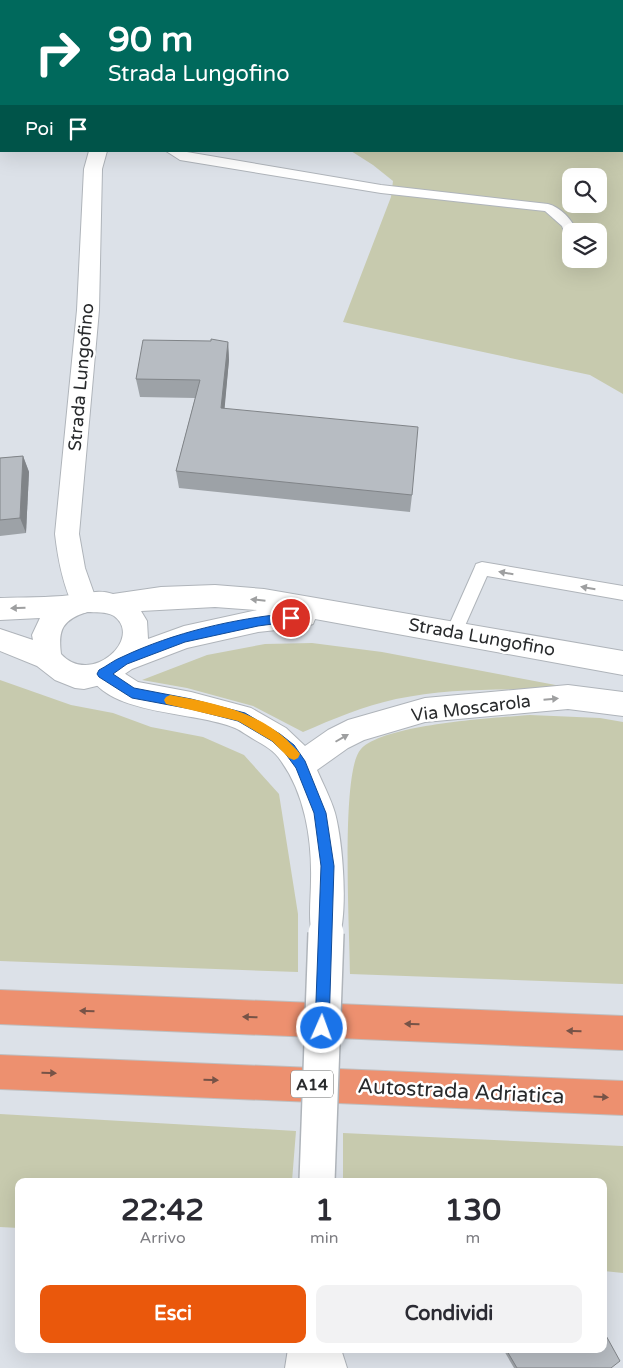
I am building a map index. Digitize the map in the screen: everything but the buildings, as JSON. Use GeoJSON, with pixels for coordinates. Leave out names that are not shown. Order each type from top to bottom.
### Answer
{"type":"FeatureCollection","features":[{"type":"Feature","properties":{"kind":"highway"},"geometry":{"type":"LineString","coordinates":[[0,1007],[623,1033]]}},
{"type":"Feature","properties":{"kind":"highway","name":"Autostrada Adriatica"},"geometry":{"type":"LineString","coordinates":[[0,1072],[623,1098]]}},
{"type":"Feature","properties":{"kind":"street","name":"Strada Lungofino"},"geometry":{"type":"LineString","coordinates":[[78,604],[67,534],[88,310],[93,169],[98,152]]}},
{"type":"Feature","properties":{"kind":"street","name":"Strada Lungofino"},"geometry":{"type":"LineString","coordinates":[[0,609],[100,601],[115,604],[161,598],[215,596],[264,600],[623,663]]}},
{"type":"Feature","properties":{"kind":"street"},"geometry":{"type":"LineString","coordinates":[[48,658],[44,647],[45,635],[50,623],[59,614],[78,604]]}},
{"type":"Feature","properties":{"kind":"street"},"geometry":{"type":"LineString","coordinates":[[115,604],[132,619],[135,629],[135,640],[131,651],[113,667],[132,693],[191,704],[241,717],[276,738],[290,749],[301,765],[320,813],[328,866],[317,1178]]}},
{"type":"Feature","properties":{"kind":"street","name":"Strada Lungofino"},"geometry":{"type":"LineString","coordinates":[[0,640],[48,658],[55,667],[65,673],[90,677],[184,637],[258,621],[341,613]]}},
{"type":"Feature","properties":{"kind":"street","name":"Via Moscarola"},"geometry":{"type":"LineString","coordinates":[[301,765],[338,739],[358,728],[425,710],[568,697],[623,704]]}},
{"type":"Feature","properties":{"kind":"street"},"geometry":{"type":"LineString","coordinates":[[305,1368],[307,1353]]}},
{"type":"Feature","properties":{"kind":"lane"},"geometry":{"type":"LineString","coordinates":[[174,152],[180,156],[219,164],[381,189],[548,208],[567,223]]}},
{"type":"Feature","properties":{"kind":"lane"},"geometry":{"type":"LineString","coordinates":[[454,632],[482,569],[623,593]]}},
{"type":"Feature","properties":{"kind":"lane"},"geometry":{"type":"LineString","coordinates":[[330,1353],[335,1368]]}},
{"type":"Feature","properties":{"kind":"green space"},"geometry":{"type":"Polygon","coordinates":[[[353,152],[623,152],[623,394],[590,375],[343,322],[391,197],[393,181],[353,152]]]}},
{"type":"Feature","properties":{"kind":"green space"},"geometry":{"type":"Polygon","coordinates":[[[312,643],[382,652],[582,690],[465,690],[419,695],[372,705],[303,732],[253,706],[187,688],[142,680],[207,655],[265,644],[312,643]]]}},
{"type":"Feature","properties":{"kind":"green space"},"geometry":{"type":"Polygon","coordinates":[[[0,680],[71,705],[113,713],[151,727],[203,737],[244,755],[279,794],[298,914],[298,972],[0,961],[0,680]]]}},
{"type":"Feature","properties":{"kind":"green space"},"geometry":{"type":"Polygon","coordinates":[[[530,715],[600,718],[623,722],[623,984],[350,974],[348,819],[354,763],[361,749],[374,740],[415,728],[467,720],[530,715]]]}},
{"type":"Feature","properties":{"kind":"green space"},"geometry":{"type":"Polygon","coordinates":[[[0,1114],[296,1131],[292,1178],[15,1178],[15,1228],[0,1227],[0,1114]]]}},
{"type":"Feature","properties":{"kind":"green space"},"geometry":{"type":"Polygon","coordinates":[[[343,1133],[623,1146],[623,1273],[607,1271],[607,1178],[343,1178],[343,1133]]]}},
{"type":"Feature","properties":{"kind":"slow traffic"},"geometry":{"type":"LineString","coordinates":[[170,700],[241,717],[276,738],[294,754]]}},
{"type":"Feature","properties":{"kind":"route"},"geometry":{"type":"LineString","coordinates":[[291,618],[258,621],[184,637],[123,661],[103,674],[132,693],[191,704],[241,717],[276,738],[290,749],[301,765],[312,788],[320,813],[328,866],[322,1028]]}}]}
